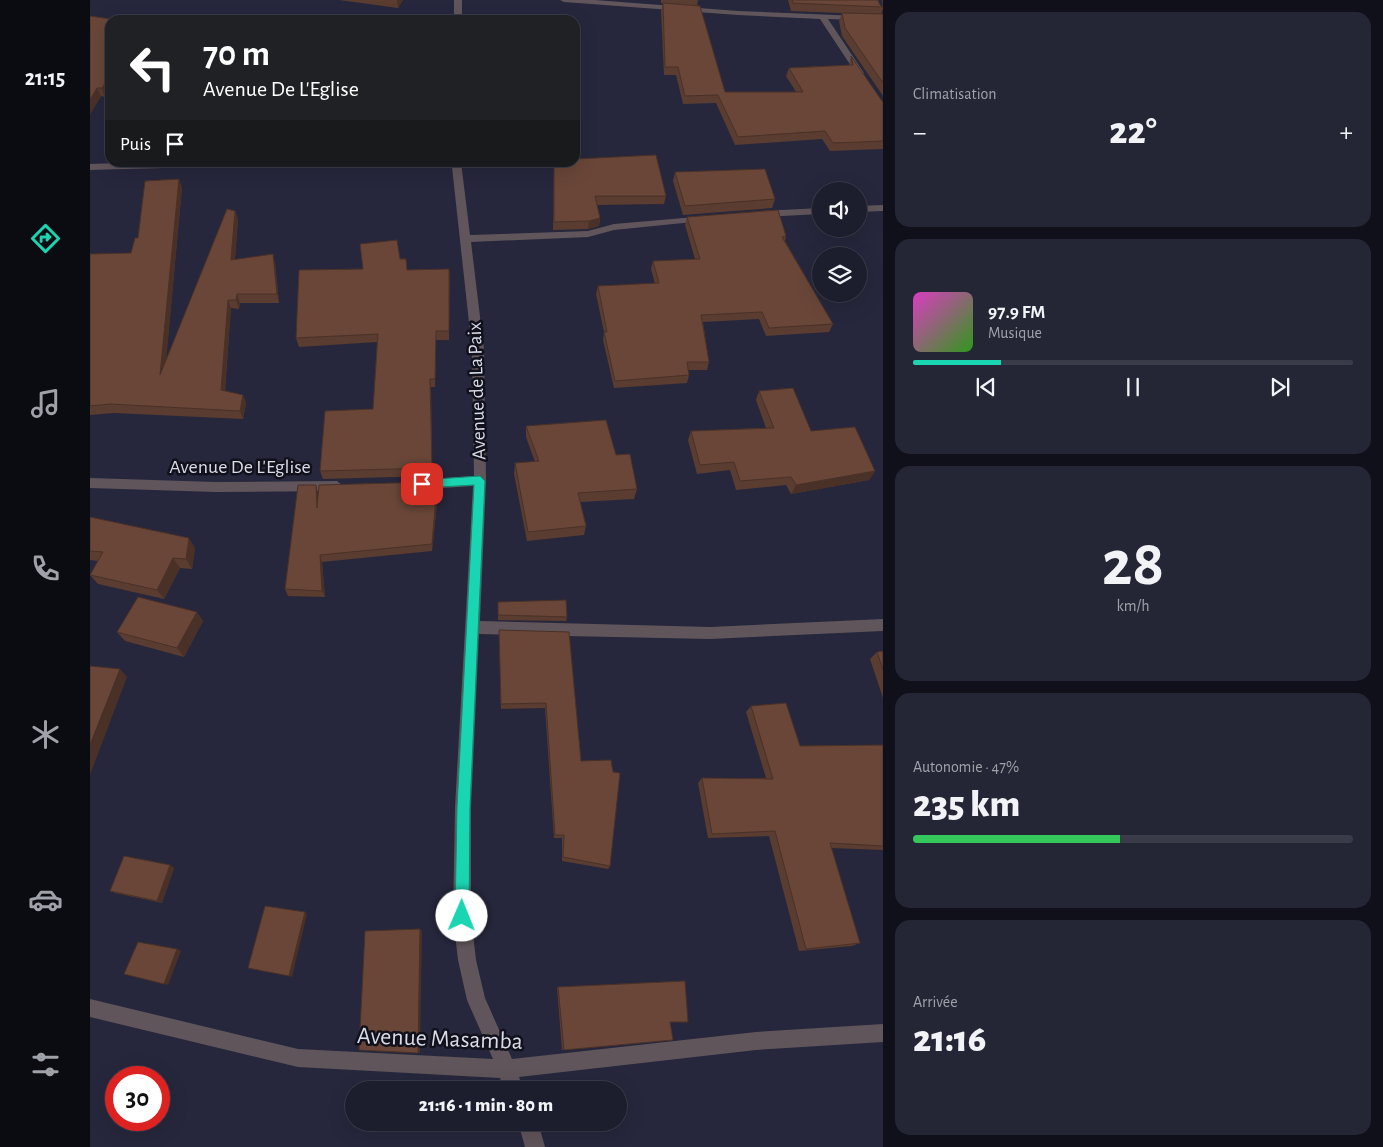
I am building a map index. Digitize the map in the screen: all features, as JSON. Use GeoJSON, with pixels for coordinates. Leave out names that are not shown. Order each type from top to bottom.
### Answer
{"type":"FeatureCollection","features":[{"type":"Feature","properties":{"kind":"street"},"geometry":{"type":"LineString","coordinates":[[458,0],[458,15]]}},
{"type":"Feature","properties":{"kind":"street"},"geometry":{"type":"LineString","coordinates":[[564,0],[656,4],[823,17],[883,19]]}},
{"type":"Feature","properties":{"kind":"street"},"geometry":{"type":"LineString","coordinates":[[823,17],[867,82]]}},
{"type":"Feature","properties":{"kind":"street"},"geometry":{"type":"LineString","coordinates":[[90,167],[105,167]]}},
{"type":"Feature","properties":{"kind":"street","name":"Avenue de La Paix"},"geometry":{"type":"LineString","coordinates":[[456,167],[478,350],[480,481],[464,807],[462,916],[466,960],[476,1000],[495,1038],[510,1081]]}},
{"type":"Feature","properties":{"kind":"street"},"geometry":{"type":"LineString","coordinates":[[867,209],[883,208]]}},
{"type":"Feature","properties":{"kind":"street"},"geometry":{"type":"LineString","coordinates":[[745,215],[812,211]]}},
{"type":"Feature","properties":{"kind":"street"},"geometry":{"type":"LineString","coordinates":[[464,239],[588,234],[614,227],[717,217]]}},
{"type":"Feature","properties":{"kind":"street"},"geometry":{"type":"LineString","coordinates":[[402,485],[480,481]]}},
{"type":"Feature","properties":{"kind":"street","name":"Avenue De L'Eglise"},"geometry":{"type":"LineString","coordinates":[[90,483],[216,487],[355,486]]}},
{"type":"Feature","properties":{"kind":"street"},"geometry":{"type":"LineString","coordinates":[[474,627],[710,634],[883,625]]}},
{"type":"Feature","properties":{"kind":"street","name":"Avenue Masamba"},"geometry":{"type":"LineString","coordinates":[[90,1008],[298,1058],[505,1069],[756,1041],[883,1033]]}},
{"type":"Feature","properties":{"kind":"street"},"geometry":{"type":"LineString","coordinates":[[531,1131],[535,1147]]}},
{"type":"Feature","properties":{"kind":"building"},"geometry":{"type":"Polygon","coordinates":[[[792,0],[878,0],[883,7],[793,3],[792,0]]]}},
{"type":"Feature","properties":{"kind":"building"},"geometry":{"type":"Polygon","coordinates":[[[663,3],[700,6],[725,92],[803,92],[789,68],[853,65],[851,56],[883,102],[883,141],[833,143],[825,131],[738,137],[718,95],[685,96],[678,67],[665,67],[663,3]]]}},
{"type":"Feature","properties":{"kind":"building"},"geometry":{"type":"Polygon","coordinates":[[[842,13],[883,14],[883,83],[845,28],[842,13]]]}},
{"type":"Feature","properties":{"kind":"building"},"geometry":{"type":"Polygon","coordinates":[[[90,16],[105,18],[105,83],[102,88],[97,88],[90,100],[90,16]]]}},
{"type":"Feature","properties":{"kind":"building"},"geometry":{"type":"Polygon","coordinates":[[[656,155],[666,196],[595,196],[600,218],[589,221],[554,222],[554,167],[580,167],[580,159],[656,155]]]}},
{"type":"Feature","properties":{"kind":"building"},"geometry":{"type":"Polygon","coordinates":[[[765,169],[775,199],[685,206],[675,172],[765,169]]]}},
{"type":"Feature","properties":{"kind":"building"},"geometry":{"type":"Polygon","coordinates":[[[179,179],[160,375],[227,209],[235,211],[231,260],[273,254],[277,294],[237,294],[236,300],[228,300],[221,390],[243,395],[240,411],[110,404],[90,406],[90,254],[131,253],[135,238],[138,238],[145,181],[179,179]]]}},
{"type":"Feature","properties":{"kind":"building"},"geometry":{"type":"Polygon","coordinates":[[[778,210],[786,236],[782,237],[812,288],[812,302],[820,302],[833,324],[769,328],[762,312],[701,315],[709,362],[687,362],[689,375],[615,381],[604,332],[607,332],[598,286],[659,283],[653,261],[700,259],[687,217],[778,210]]]}},
{"type":"Feature","properties":{"kind":"building"},"geometry":{"type":"Polygon","coordinates":[[[397,240],[400,259],[406,259],[407,270],[449,269],[449,331],[436,331],[435,379],[430,379],[432,468],[320,471],[325,411],[373,409],[378,334],[296,338],[299,270],[363,269],[360,244],[397,240]]]}},
{"type":"Feature","properties":{"kind":"building"},"geometry":{"type":"Polygon","coordinates":[[[793,388],[811,431],[855,427],[875,471],[796,485],[791,477],[740,481],[734,462],[700,465],[691,431],[774,428],[759,391],[793,388]]]}},
{"type":"Feature","properties":{"kind":"building"},"geometry":{"type":"Polygon","coordinates":[[[606,420],[616,455],[630,454],[637,489],[578,493],[586,526],[528,532],[515,463],[539,461],[526,426],[606,420]]]}},
{"type":"Feature","properties":{"kind":"building"},"geometry":{"type":"Polygon","coordinates":[[[432,482],[432,497],[436,497],[432,544],[320,555],[322,591],[285,589],[298,485],[316,485],[317,508],[319,485],[432,482]]]}},
{"type":"Feature","properties":{"kind":"building"},"geometry":{"type":"Polygon","coordinates":[[[90,517],[189,538],[186,559],[173,558],[157,590],[90,575],[103,552],[90,551],[90,517]]]}},
{"type":"Feature","properties":{"kind":"building"},"geometry":{"type":"Polygon","coordinates":[[[138,597],[197,612],[177,648],[117,632],[138,597]]]}},
{"type":"Feature","properties":{"kind":"building"},"geometry":{"type":"Polygon","coordinates":[[[566,600],[567,617],[498,615],[498,602],[566,600]]]}},
{"type":"Feature","properties":{"kind":"building"},"geometry":{"type":"Polygon","coordinates":[[[499,630],[569,632],[581,761],[611,760],[613,772],[620,773],[610,866],[563,857],[564,835],[555,835],[546,703],[501,704],[499,630]]]}},
{"type":"Feature","properties":{"kind":"building"},"geometry":{"type":"Polygon","coordinates":[[[883,651],[883,670],[877,652],[883,651]]]}},
{"type":"Feature","properties":{"kind":"building"},"geometry":{"type":"Polygon","coordinates":[[[90,666],[120,669],[90,745],[90,666]]]}},
{"type":"Feature","properties":{"kind":"building"},"geometry":{"type":"Polygon","coordinates":[[[786,703],[800,746],[883,745],[883,846],[830,843],[860,943],[806,949],[775,831],[712,834],[702,778],[773,779],[751,706],[786,703]]]}},
{"type":"Feature","properties":{"kind":"building"},"geometry":{"type":"Polygon","coordinates":[[[124,856],[170,865],[157,901],[110,891],[124,856]]]}},
{"type":"Feature","properties":{"kind":"building"},"geometry":{"type":"Polygon","coordinates":[[[265,906],[305,912],[289,976],[248,968],[265,906]]]}},
{"type":"Feature","properties":{"kind":"building"},"geometry":{"type":"Polygon","coordinates":[[[420,929],[418,1053],[359,1050],[365,931],[420,929]]]}},
{"type":"Feature","properties":{"kind":"building"},"geometry":{"type":"Polygon","coordinates":[[[138,942],[177,949],[164,984],[124,974],[138,942]]]}},
{"type":"Feature","properties":{"kind":"building"},"geometry":{"type":"Polygon","coordinates":[[[685,981],[688,1022],[670,1022],[673,1040],[564,1050],[558,987],[685,981]]]}},
{"type":"Feature","properties":{"kind":"route"},"geometry":{"type":"LineString","coordinates":[[422,484],[480,481],[464,807],[462,916]]}}]}
